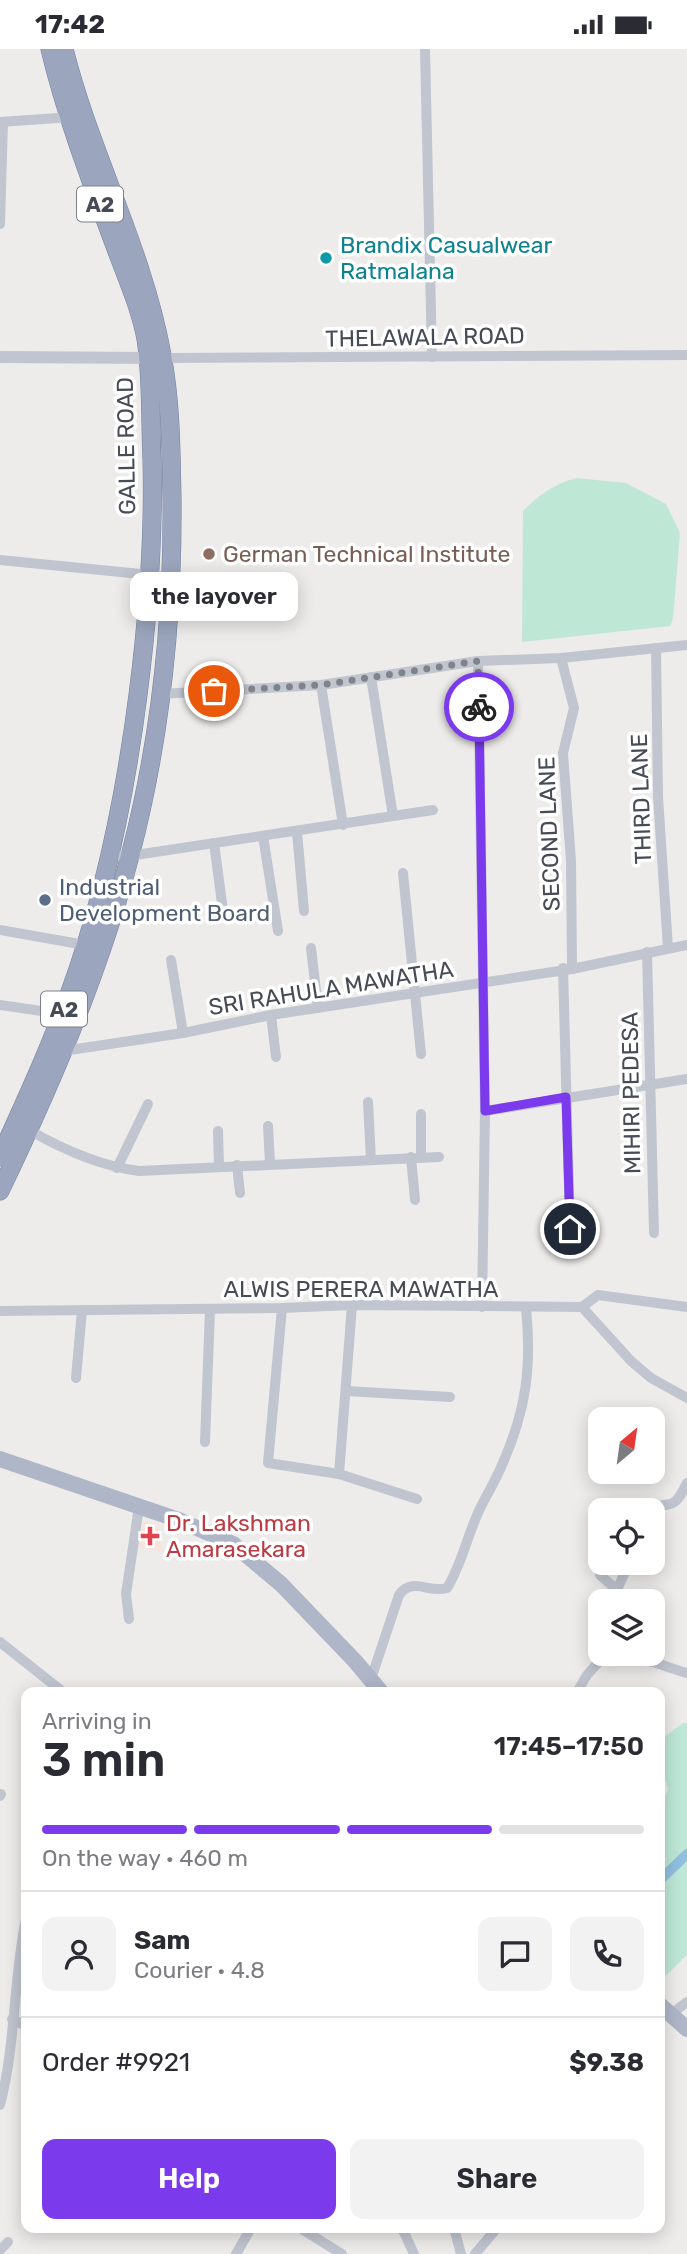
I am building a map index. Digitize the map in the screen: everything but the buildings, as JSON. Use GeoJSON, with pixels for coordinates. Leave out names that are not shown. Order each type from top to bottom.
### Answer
{"type":"FeatureCollection","features":[{"type":"Feature","properties":{"kind":"highway","name":"GALLE ROAD"},"geometry":{"type":"LineString","coordinates":[[50,49],[76,115],[145,335],[156,358],[170,429],[172,530],[167,647],[142,806],[120,855]]}},
{"type":"Feature","properties":{"kind":"highway","name":"GALLE ROAD"},"geometry":{"type":"LineString","coordinates":[[64,49],[76,115]]}},
{"type":"Feature","properties":{"kind":"highway","name":"GALLE ROAD"},"geometry":{"type":"LineString","coordinates":[[120,855],[144,653],[150,575],[156,358]]}},
{"type":"Feature","properties":{"kind":"highway","name":"A2"},"geometry":{"type":"LineString","coordinates":[[0,1157],[62,1014],[120,855]]}},
{"type":"Feature","properties":{"kind":"highway","name":"A2"},"geometry":{"type":"LineString","coordinates":[[1,1188],[29,1130],[84,997],[110,924],[120,855]]}},
{"type":"Feature","properties":{"kind":"main road"},"geometry":{"type":"LineString","coordinates":[[0,1459],[224,1539],[242,1550],[281,1584],[376,1686]]}},
{"type":"Feature","properties":{"kind":"main road"},"geometry":{"type":"LineString","coordinates":[[665,2010],[687,2029]]}},
{"type":"Feature","properties":{"kind":"street"},"geometry":{"type":"LineString","coordinates":[[425,49],[432,357]]}},
{"type":"Feature","properties":{"kind":"street"},"geometry":{"type":"LineString","coordinates":[[0,224],[1,122],[76,115]]}},
{"type":"Feature","properties":{"kind":"street","name":"THELAWALA ROAD"},"geometry":{"type":"LineString","coordinates":[[156,358],[687,355]]}},
{"type":"Feature","properties":{"kind":"street"},"geometry":{"type":"LineString","coordinates":[[0,357],[156,358]]}},
{"type":"Feature","properties":{"kind":"street"},"geometry":{"type":"LineString","coordinates":[[0,560],[171,577]]}},
{"type":"Feature","properties":{"kind":"street"},"geometry":{"type":"LineString","coordinates":[[160,694],[321,685],[478,661],[561,658],[687,645]]}},
{"type":"Feature","properties":{"kind":"street","name":"THIRD LANE"},"geometry":{"type":"LineString","coordinates":[[656,648],[658,797],[668,948]]}},
{"type":"Feature","properties":{"kind":"street","name":"SECOND LANE"},"geometry":{"type":"LineString","coordinates":[[561,658],[574,708],[564,753],[570,861],[566,1097],[570,1229]]}},
{"type":"Feature","properties":{"kind":"street"},"geometry":{"type":"LineString","coordinates":[[478,661],[485,1111],[482,1307]]}},
{"type":"Feature","properties":{"kind":"street"},"geometry":{"type":"LineString","coordinates":[[371,677],[393,816]]}},
{"type":"Feature","properties":{"kind":"street"},"geometry":{"type":"LineString","coordinates":[[321,685],[343,825]]}},
{"type":"Feature","properties":{"kind":"street"},"geometry":{"type":"LineString","coordinates":[[120,855],[297,832],[433,810]]}},
{"type":"Feature","properties":{"kind":"street"},"geometry":{"type":"LineString","coordinates":[[297,832],[304,911]]}},
{"type":"Feature","properties":{"kind":"street"},"geometry":{"type":"LineString","coordinates":[[264,836],[278,931]]}},
{"type":"Feature","properties":{"kind":"street"},"geometry":{"type":"LineString","coordinates":[[214,843],[223,911]]}},
{"type":"Feature","properties":{"kind":"street"},"geometry":{"type":"LineString","coordinates":[[403,873],[421,1054]]}},
{"type":"Feature","properties":{"kind":"street"},"geometry":{"type":"LineString","coordinates":[[0,930],[85,945]]}},
{"type":"Feature","properties":{"kind":"street","name":"SRI RAHULA MAWATHA"},"geometry":{"type":"LineString","coordinates":[[63,1051],[183,1033],[271,1015],[483,983],[687,945]]}},
{"type":"Feature","properties":{"kind":"street"},"geometry":{"type":"LineString","coordinates":[[312,948],[318,1008]]}},
{"type":"Feature","properties":{"kind":"street","name":"MIHIRI PEDESA"},"geometry":{"type":"LineString","coordinates":[[647,952],[654,1233]]}},
{"type":"Feature","properties":{"kind":"street"},"geometry":{"type":"LineString","coordinates":[[171,960],[183,1033]]}},
{"type":"Feature","properties":{"kind":"street"},"geometry":{"type":"LineString","coordinates":[[0,1005],[62,1014]]}},
{"type":"Feature","properties":{"kind":"street"},"geometry":{"type":"LineString","coordinates":[[271,1015],[276,1057]]}},
{"type":"Feature","properties":{"kind":"street"},"geometry":{"type":"LineString","coordinates":[[485,1111],[687,1079]]}},
{"type":"Feature","properties":{"kind":"street"},"geometry":{"type":"LineString","coordinates":[[369,1102],[370,1160]]}},
{"type":"Feature","properties":{"kind":"street"},"geometry":{"type":"LineString","coordinates":[[117,1168],[148,1104]]}},
{"type":"Feature","properties":{"kind":"street"},"geometry":{"type":"LineString","coordinates":[[415,1200],[421,1114]]}},
{"type":"Feature","properties":{"kind":"street"},"geometry":{"type":"LineString","coordinates":[[268,1126],[270,1163]]}},
{"type":"Feature","properties":{"kind":"street"},"geometry":{"type":"LineString","coordinates":[[29,1130],[59,1147],[117,1168],[139,1171],[439,1157]]}},
{"type":"Feature","properties":{"kind":"street"},"geometry":{"type":"LineString","coordinates":[[218,1131],[219,1167]]}},
{"type":"Feature","properties":{"kind":"street"},"geometry":{"type":"LineString","coordinates":[[237,1165],[240,1193]]}},
{"type":"Feature","properties":{"kind":"street","name":"ALWIS PERERA MAWATHA"},"geometry":{"type":"LineString","coordinates":[[0,1311],[352,1305],[582,1307],[598,1295],[687,1307]]}},
{"type":"Feature","properties":{"kind":"street"},"geometry":{"type":"LineString","coordinates":[[339,1474],[352,1305]]}},
{"type":"Feature","properties":{"kind":"street"},"geometry":{"type":"LineString","coordinates":[[582,1307],[631,1361],[651,1378],[687,1398]]}},
{"type":"Feature","properties":{"kind":"street"},"geometry":{"type":"LineString","coordinates":[[282,1308],[268,1463],[339,1474],[417,1499]]}},
{"type":"Feature","properties":{"kind":"street"},"geometry":{"type":"LineString","coordinates":[[376,1686],[399,1595],[404,1589],[414,1585],[436,1590],[447,1588],[478,1513],[501,1468],[522,1414],[528,1379],[526,1308]]}},
{"type":"Feature","properties":{"kind":"street"},"geometry":{"type":"LineString","coordinates":[[205,1442],[210,1309]]}},
{"type":"Feature","properties":{"kind":"street"},"geometry":{"type":"LineString","coordinates":[[76,1378],[82,1310]]}},
{"type":"Feature","properties":{"kind":"street"},"geometry":{"type":"LineString","coordinates":[[346,1391],[450,1397]]}},
{"type":"Feature","properties":{"kind":"street"},"geometry":{"type":"LineString","coordinates":[[665,1505],[677,1502],[687,1483]]}},
{"type":"Feature","properties":{"kind":"street"},"geometry":{"type":"LineString","coordinates":[[129,1619],[126,1594],[139,1507]]}},
{"type":"Feature","properties":{"kind":"street"},"geometry":{"type":"LineString","coordinates":[[600,1575],[617,1590],[624,1575]]}},
{"type":"Feature","properties":{"kind":"street"},"geometry":{"type":"LineString","coordinates":[[0,1643],[57,1687]]}},
{"type":"Feature","properties":{"kind":"street"},"geometry":{"type":"LineString","coordinates":[[581,1687],[587,1675],[605,1655],[630,1657],[687,1673]]}},
{"type":"Feature","properties":{"kind":"street"},"geometry":{"type":"LineString","coordinates":[[0,2105],[6,2081],[21,1948]]}},
{"type":"Feature","properties":{"kind":"street"},"geometry":{"type":"LineString","coordinates":[[665,2010],[687,2002]]}},
{"type":"Feature","properties":{"kind":"street"},"geometry":{"type":"LineString","coordinates":[[12,2019],[21,2024]]}},
{"type":"Feature","properties":{"kind":"street"},"geometry":{"type":"LineString","coordinates":[[236,2254],[248,2233]]}},
{"type":"Feature","properties":{"kind":"street"},"geometry":{"type":"LineString","coordinates":[[308,2233],[342,2254]]}},
{"type":"Feature","properties":{"kind":"street"},"geometry":{"type":"LineString","coordinates":[[404,2233],[415,2254]]}},
{"type":"Feature","properties":{"kind":"street"},"geometry":{"type":"LineString","coordinates":[[455,2233],[461,2254]]}},
{"type":"Feature","properties":{"kind":"street"},"geometry":{"type":"LineString","coordinates":[[475,2254],[493,2233]]}},
{"type":"Feature","properties":{"kind":"street"},"geometry":{"type":"LineString","coordinates":[[0,2250],[8,2242]]}},
{"type":"Feature","properties":{"kind":"shaded area","name":"Dr. Lakshman Amarasekara"},"geometry":{"type":"Polygon","coordinates":[[[144,1521],[160,1525],[162,1552],[135,1547],[144,1521]]]}},
{"type":"Feature","properties":{"kind":"green space"},"geometry":{"type":"Polygon","coordinates":[[[576,478],[626,483],[666,504],[680,533],[673,619],[670,626],[522,642],[523,511],[547,491],[576,478]]]}},
{"type":"Feature","properties":{"kind":"green space"},"geometry":{"type":"Polygon","coordinates":[[[687,1723],[687,1955],[665,1976],[665,1796],[668,1790],[665,1782],[665,1736],[687,1723]]]}},
{"type":"Feature","properties":{"kind":"waterway"},"geometry":{"type":"LineString","coordinates":[[665,1875],[687,1854]]}},
{"type":"Feature","properties":{"kind":"way so far"},"geometry":{"type":"LineString","coordinates":[[214,691],[321,685],[478,661],[479,707]]}},
{"type":"Feature","properties":{"kind":"place","name":"Brandix Casualwear Ratmalana"},"geometry":{"type":"Point","coordinates":[326,258]}},
{"type":"Feature","properties":{"kind":"place","name":"German Technical Institute"},"geometry":{"type":"Point","coordinates":[209,554]}},
{"type":"Feature","properties":{"kind":"place","name":"the layover"},"geometry":{"type":"Point","coordinates":[214,691]}},
{"type":"Feature","properties":{"kind":"place","name":"Industrial Development Board"},"geometry":{"type":"Point","coordinates":[45,900]}},
{"type":"Feature","properties":{"kind":"place","name":"Dr. Lakshman Amarasekara"},"geometry":{"type":"Point","coordinates":[150,1536]}},
{"type":"Feature","properties":{"kind":"route"},"geometry":{"type":"LineString","coordinates":[[479,707],[485,1111],[566,1097],[570,1229]]}}]}
